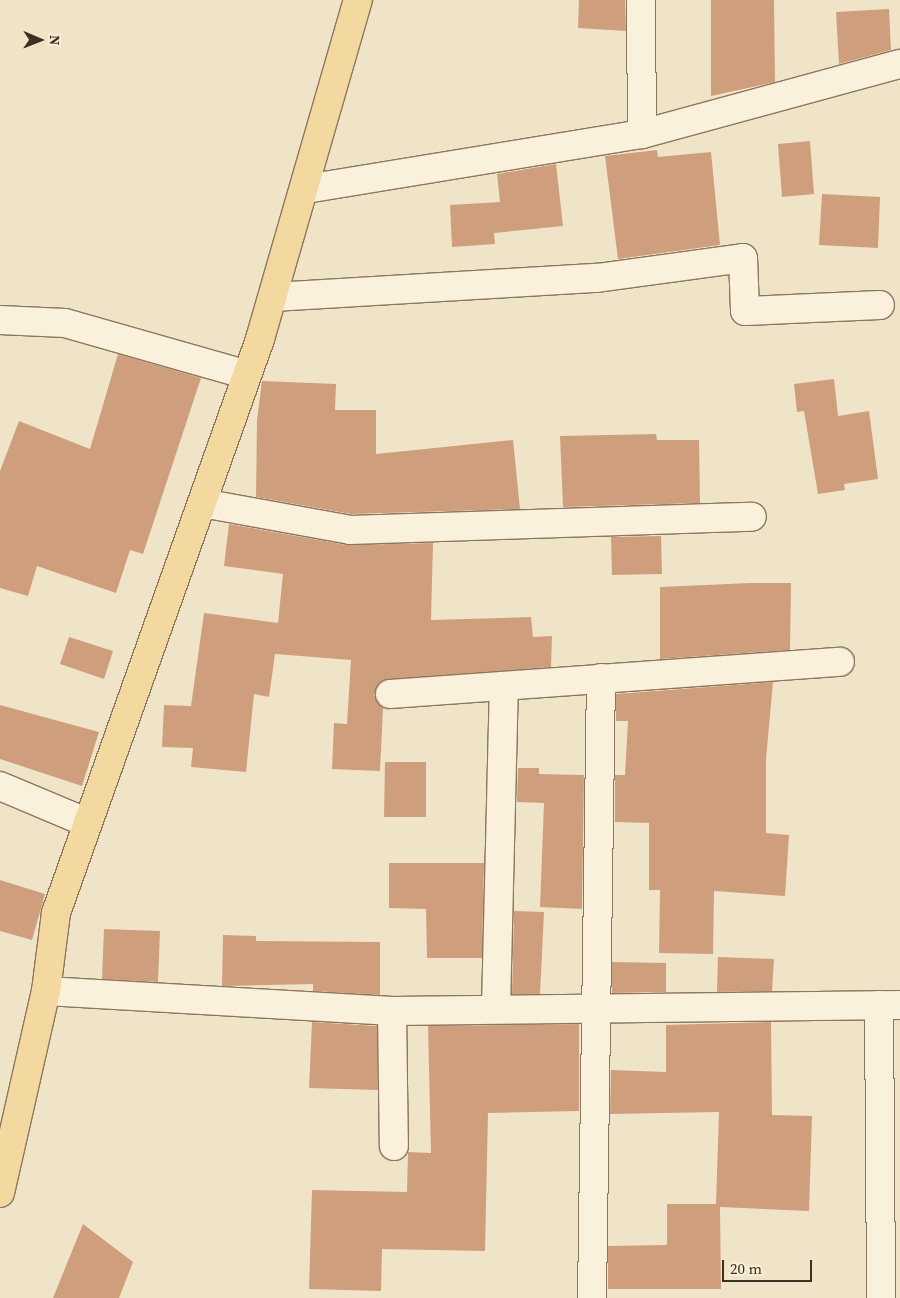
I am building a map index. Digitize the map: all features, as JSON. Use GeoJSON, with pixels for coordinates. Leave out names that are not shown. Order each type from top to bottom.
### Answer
{"type":"FeatureCollection","features":[{"type":"Feature","properties":{"kind":"main road"},"geometry":{"type":"LineString","coordinates":[[0,1193],[46,991],[56,913],[247,376],[306,189],[358,0]]}},
{"type":"Feature","properties":{"kind":"street"},"geometry":{"type":"LineString","coordinates":[[641,0],[642,134]]}},
{"type":"Feature","properties":{"kind":"street"},"geometry":{"type":"LineString","coordinates":[[306,189],[642,134],[900,64]]}},
{"type":"Feature","properties":{"kind":"street"},"geometry":{"type":"LineString","coordinates":[[272,297],[597,278],[743,258],[745,311],[880,305]]}},
{"type":"Feature","properties":{"kind":"street"},"geometry":{"type":"LineString","coordinates":[[0,320],[65,324],[247,376]]}},
{"type":"Feature","properties":{"kind":"street"},"geometry":{"type":"LineString","coordinates":[[202,503],[350,530],[752,517]]}},
{"type":"Feature","properties":{"kind":"street"},"geometry":{"type":"LineString","coordinates":[[390,694],[840,662]]}},
{"type":"Feature","properties":{"kind":"street"},"geometry":{"type":"LineString","coordinates":[[592,1298],[599,1006],[601,678]]}},
{"type":"Feature","properties":{"kind":"street"},"geometry":{"type":"LineString","coordinates":[[496,1008],[504,686]]}},
{"type":"Feature","properties":{"kind":"street"},"geometry":{"type":"LineString","coordinates":[[0,786],[88,823]]}},
{"type":"Feature","properties":{"kind":"street"},"geometry":{"type":"LineString","coordinates":[[46,991],[392,1011],[599,1006],[889,1005],[881,1298]]}},
{"type":"Feature","properties":{"kind":"street"},"geometry":{"type":"LineString","coordinates":[[392,1011],[394,1146]]}},
{"type":"Feature","properties":{"kind":"building"},"geometry":{"type":"Polygon","coordinates":[[[579,0],[625,0],[626,31],[578,28],[579,0]]]}},
{"type":"Feature","properties":{"kind":"building"},"geometry":{"type":"Polygon","coordinates":[[[711,0],[774,0],[775,82],[711,96],[711,0]]]}},
{"type":"Feature","properties":{"kind":"building"},"geometry":{"type":"Polygon","coordinates":[[[889,9],[891,50],[839,64],[836,12],[889,9]]]}},
{"type":"Feature","properties":{"kind":"building"},"geometry":{"type":"Polygon","coordinates":[[[810,141],[814,194],[782,197],[778,144],[810,141]]]}},
{"type":"Feature","properties":{"kind":"building"},"geometry":{"type":"Polygon","coordinates":[[[657,150],[658,157],[711,152],[720,245],[618,259],[605,156],[657,150]]]}},
{"type":"Feature","properties":{"kind":"building"},"geometry":{"type":"Polygon","coordinates":[[[556,164],[563,226],[494,233],[495,244],[452,247],[450,205],[500,202],[497,174],[556,164]]]}},
{"type":"Feature","properties":{"kind":"building"},"geometry":{"type":"Polygon","coordinates":[[[822,194],[880,197],[878,248],[819,245],[822,194]]]}},
{"type":"Feature","properties":{"kind":"building"},"geometry":{"type":"Polygon","coordinates":[[[118,354],[201,378],[143,554],[130,550],[116,593],[37,566],[28,596],[0,588],[0,471],[19,421],[90,449],[118,354]]]}},
{"type":"Feature","properties":{"kind":"building"},"geometry":{"type":"Polygon","coordinates":[[[834,379],[838,416],[869,411],[878,479],[844,484],[845,490],[818,494],[804,411],[797,412],[794,384],[834,379]]]}},
{"type":"Feature","properties":{"kind":"building"},"geometry":{"type":"Polygon","coordinates":[[[262,381],[336,384],[335,410],[376,410],[376,454],[513,440],[520,509],[351,514],[256,497],[257,420],[262,381]]]}},
{"type":"Feature","properties":{"kind":"building"},"geometry":{"type":"Polygon","coordinates":[[[656,434],[657,440],[699,440],[700,503],[563,507],[560,436],[656,434]]]}},
{"type":"Feature","properties":{"kind":"building"},"geometry":{"type":"Polygon","coordinates":[[[229,524],[347,545],[433,543],[431,620],[531,617],[533,637],[552,636],[551,667],[382,681],[374,695],[383,708],[380,771],[332,769],[334,723],[347,724],[351,660],[275,654],[269,697],[254,694],[246,772],[191,767],[193,748],[162,747],[164,705],[191,706],[204,613],[278,623],[283,574],[224,566],[229,524]]]}},
{"type":"Feature","properties":{"kind":"building"},"geometry":{"type":"Polygon","coordinates":[[[661,536],[662,574],[612,575],[611,537],[661,536]]]}},
{"type":"Feature","properties":{"kind":"building"},"geometry":{"type":"Polygon","coordinates":[[[791,583],[790,650],[660,659],[660,587],[791,583]]]}},
{"type":"Feature","properties":{"kind":"building"},"geometry":{"type":"Polygon","coordinates":[[[69,637],[113,651],[104,679],[60,664],[69,637]]]}},
{"type":"Feature","properties":{"kind":"building"},"geometry":{"type":"Polygon","coordinates":[[[773,682],[766,759],[766,833],[789,835],[785,896],[714,891],[713,954],[659,953],[660,890],[649,890],[649,823],[615,822],[615,775],[625,775],[628,721],[616,721],[616,694],[773,682]]]}},
{"type":"Feature","properties":{"kind":"building"},"geometry":{"type":"Polygon","coordinates":[[[0,705],[99,732],[82,786],[0,759],[0,705]]]}},
{"type":"Feature","properties":{"kind":"building"},"geometry":{"type":"Polygon","coordinates":[[[385,762],[426,762],[426,817],[384,817],[385,762]]]}},
{"type":"Feature","properties":{"kind":"building"},"geometry":{"type":"Polygon","coordinates":[[[518,768],[539,768],[539,774],[584,775],[582,909],[540,907],[544,803],[517,802],[518,768]]]}},
{"type":"Feature","properties":{"kind":"building"},"geometry":{"type":"Polygon","coordinates":[[[389,863],[484,863],[482,958],[427,958],[426,909],[389,908],[389,863]]]}},
{"type":"Feature","properties":{"kind":"building"},"geometry":{"type":"Polygon","coordinates":[[[0,880],[45,894],[32,940],[0,931],[0,880]]]}},
{"type":"Feature","properties":{"kind":"building"},"geometry":{"type":"Polygon","coordinates":[[[514,911],[544,912],[540,994],[512,994],[514,911]]]}},
{"type":"Feature","properties":{"kind":"building"},"geometry":{"type":"Polygon","coordinates":[[[104,929],[160,931],[158,982],[102,979],[104,929]]]}},
{"type":"Feature","properties":{"kind":"building"},"geometry":{"type":"Polygon","coordinates":[[[223,935],[256,936],[256,941],[380,942],[380,995],[313,991],[313,984],[222,986],[223,935]]]}},
{"type":"Feature","properties":{"kind":"building"},"geometry":{"type":"Polygon","coordinates":[[[718,957],[774,959],[772,991],[717,992],[718,957]]]}},
{"type":"Feature","properties":{"kind":"building"},"geometry":{"type":"Polygon","coordinates":[[[612,962],[666,963],[666,992],[612,993],[612,962]]]}},
{"type":"Feature","properties":{"kind":"building"},"geometry":{"type":"Polygon","coordinates":[[[312,1022],[377,1026],[378,1090],[309,1088],[312,1022]]]}},
{"type":"Feature","properties":{"kind":"building"},"geometry":{"type":"Polygon","coordinates":[[[771,1022],[772,1115],[812,1116],[809,1211],[720,1207],[721,1289],[608,1289],[608,1246],[667,1245],[667,1204],[716,1204],[719,1112],[610,1114],[611,1070],[666,1072],[666,1025],[771,1022]]]}},
{"type":"Feature","properties":{"kind":"building"},"geometry":{"type":"Polygon","coordinates":[[[579,1024],[579,1111],[488,1113],[485,1251],[382,1249],[381,1291],[309,1289],[312,1190],[407,1192],[408,1152],[431,1153],[428,1026],[579,1024]]]}},
{"type":"Feature","properties":{"kind":"building"},"geometry":{"type":"Polygon","coordinates":[[[83,1224],[133,1262],[119,1298],[53,1298],[83,1224]]]}}]}
